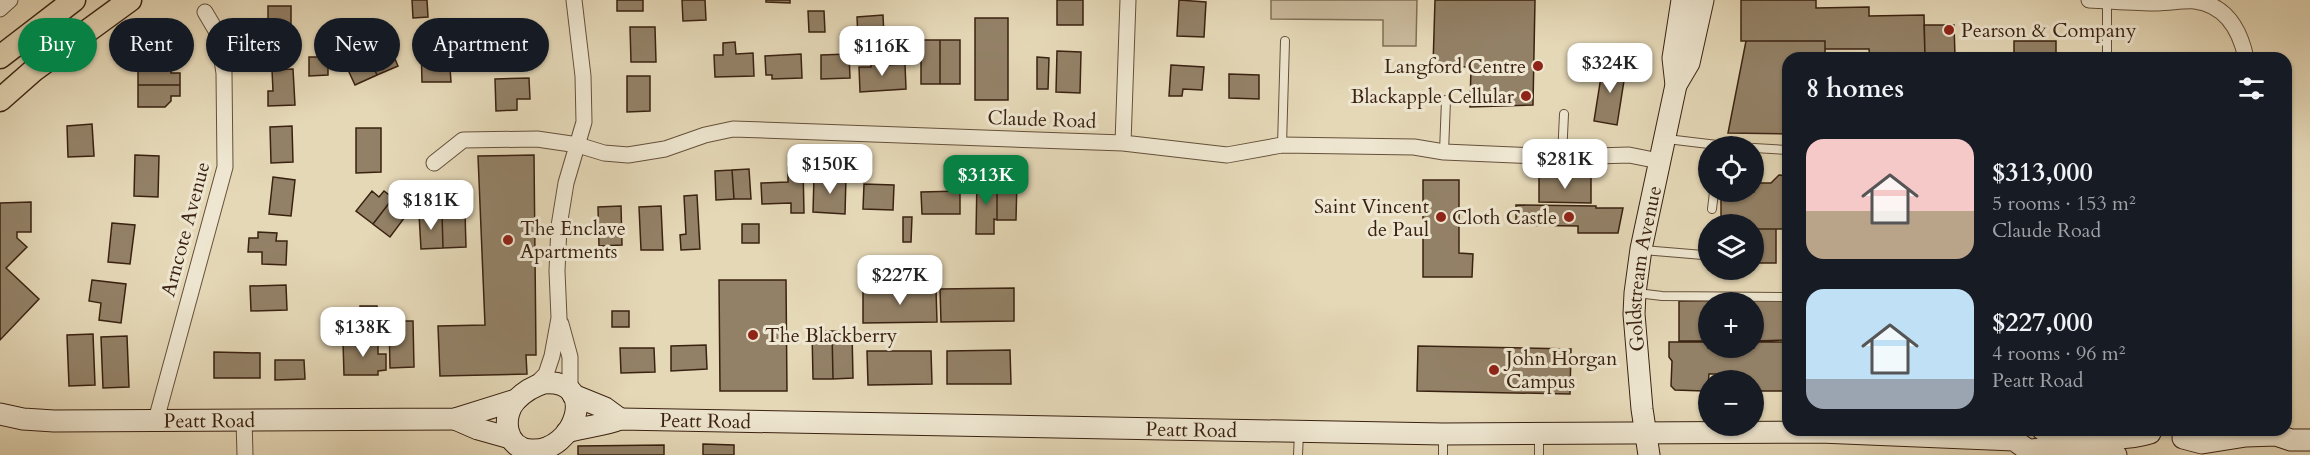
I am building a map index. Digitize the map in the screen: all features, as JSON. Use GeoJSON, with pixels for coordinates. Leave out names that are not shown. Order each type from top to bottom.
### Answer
{"type":"FeatureCollection","features":[{"type":"Feature","properties":{"kind":"main road"},"geometry":{"type":"LineString","coordinates":[[0,57],[74,0]]}},
{"type":"Feature","properties":{"kind":"main road"},"geometry":{"type":"LineString","coordinates":[[0,100],[34,70],[129,0]]}},
{"type":"Feature","properties":{"kind":"street"},"geometry":{"type":"LineString","coordinates":[[0,9],[10,0]]}},
{"type":"Feature","properties":{"kind":"street"},"geometry":{"type":"LineString","coordinates":[[559,318],[570,357],[572,392],[577,415],[559,443],[538,450],[517,447],[508,419],[516,400],[546,374],[552,356],[559,318],[557,271],[559,226],[566,183],[584,122],[583,76],[574,0]]}},
{"type":"Feature","properties":{"kind":"street"},"geometry":{"type":"LineString","coordinates":[[1123,143],[1128,0]]}},
{"type":"Feature","properties":{"kind":"street","name":"Goldstream Avenue"},"geometry":{"type":"LineString","coordinates":[[1676,86],[1673,58],[1682,0]]}},
{"type":"Feature","properties":{"kind":"street","name":"Goldstream Avenue"},"geometry":{"type":"LineString","coordinates":[[1647,445],[1634,314],[1635,293],[1641,249],[1663,139],[1676,86],[1689,63],[1703,0]]}},
{"type":"Feature","properties":{"kind":"street"},"geometry":{"type":"LineString","coordinates":[[2089,0],[2157,3],[2193,1],[2208,4],[2230,18],[2240,34],[2244,52]]}},
{"type":"Feature","properties":{"kind":"street","name":"Arncote Avenue"},"geometry":{"type":"LineString","coordinates":[[156,420],[225,167],[224,73],[218,34],[204,12]]}},
{"type":"Feature","properties":{"kind":"street","name":"Claude Road"},"geometry":{"type":"LineString","coordinates":[[434,163],[463,140],[537,139],[578,145],[604,153],[628,155],[665,149],[705,135],[733,129],[1123,143],[1227,155],[1282,145],[1414,147],[1444,152],[1562,157],[1629,155],[1659,161]]}},
{"type":"Feature","properties":{"kind":"street"},"geometry":{"type":"LineString","coordinates":[[534,386],[554,382],[572,392]]}},
{"type":"Feature","properties":{"kind":"street","name":"Peatt Road"},"geometry":{"type":"LineString","coordinates":[[572,392],[605,408],[620,419]]}},
{"type":"Feature","properties":{"kind":"street","name":"Peatt Road"},"geometry":{"type":"LineString","coordinates":[[0,414],[54,422],[455,419],[516,400]]}},
{"type":"Feature","properties":{"kind":"street"},"geometry":{"type":"LineString","coordinates":[[244,419],[245,455]]}},
{"type":"Feature","properties":{"kind":"street","name":"Peatt Road"},"geometry":{"type":"LineString","coordinates":[[455,419],[517,447]]}},
{"type":"Feature","properties":{"kind":"street","name":"Peatt Road"},"geometry":{"type":"LineString","coordinates":[[559,443],[583,426],[606,425],[620,419],[1299,431],[1443,445],[1647,445],[1782,434]]}},
{"type":"Feature","properties":{"kind":"street","name":"Peatt Road"},"geometry":{"type":"LineString","coordinates":[[2021,436],[2028,450],[2059,436]]}},
{"type":"Feature","properties":{"kind":"street","name":"Peatt Road"},"geometry":{"type":"LineString","coordinates":[[2093,436],[2112,439],[2140,438]]}},
{"type":"Feature","properties":{"kind":"street"},"geometry":{"type":"LineString","coordinates":[[2182,441],[2202,443],[2233,436]]}},
{"type":"Feature","properties":{"kind":"street"},"geometry":{"type":"LineString","coordinates":[[2210,455],[2248,446],[2277,445],[2285,436]]}},
{"type":"Feature","properties":{"kind":"street","name":"Peatt Road"},"geometry":{"type":"LineString","coordinates":[[2040,445],[2086,447],[2116,455]]}},
{"type":"Feature","properties":{"kind":"lane"},"geometry":{"type":"LineString","coordinates":[[2107,1],[2107,52]]}},
{"type":"Feature","properties":{"kind":"lane"},"geometry":{"type":"LineString","coordinates":[[1282,145],[1285,41]]}},
{"type":"Feature","properties":{"kind":"lane"},"geometry":{"type":"LineString","coordinates":[[1444,152],[1446,100]]}},
{"type":"Feature","properties":{"kind":"lane"},"geometry":{"type":"LineString","coordinates":[[1562,157],[1564,114]]}},
{"type":"Feature","properties":{"kind":"lane"},"geometry":{"type":"LineString","coordinates":[[1663,139],[1698,144]]}},
{"type":"Feature","properties":{"kind":"lane"},"geometry":{"type":"LineString","coordinates":[[1764,149],[1782,150]]}},
{"type":"Feature","properties":{"kind":"lane"},"geometry":{"type":"LineString","coordinates":[[1712,209],[1713,202]]}},
{"type":"Feature","properties":{"kind":"lane"},"geometry":{"type":"LineString","coordinates":[[1641,249],[1698,255]]}},
{"type":"Feature","properties":{"kind":"lane"},"geometry":{"type":"LineString","coordinates":[[1635,293],[1662,296],[1782,297]]}},
{"type":"Feature","properties":{"kind":"lane"},"geometry":{"type":"LineString","coordinates":[[1298,455],[1299,431]]}},
{"type":"Feature","properties":{"kind":"shaded area"},"geometry":{"type":"Polygon","coordinates":[[[1271,0],[1417,0],[1416,46],[1383,46],[1383,20],[1271,19],[1271,0]]]}},
{"type":"Feature","properties":{"kind":"building"},"geometry":{"type":"Polygon","coordinates":[[[412,0],[427,0],[428,17],[413,18],[412,0]]]}},
{"type":"Feature","properties":{"kind":"building"},"geometry":{"type":"Polygon","coordinates":[[[617,0],[643,0],[643,11],[617,11],[617,0]]]}},
{"type":"Feature","properties":{"kind":"building"},"geometry":{"type":"Polygon","coordinates":[[[682,0],[705,0],[706,20],[683,21],[682,0]]]}},
{"type":"Feature","properties":{"kind":"building"},"geometry":{"type":"Polygon","coordinates":[[[766,0],[790,0],[790,3],[766,2],[766,0]]]}},
{"type":"Feature","properties":{"kind":"building"},"geometry":{"type":"Polygon","coordinates":[[[1057,0],[1083,0],[1083,25],[1057,25],[1057,0]]]}},
{"type":"Feature","properties":{"kind":"building"},"geometry":{"type":"Polygon","coordinates":[[[1179,0],[1206,2],[1204,37],[1177,36],[1179,0]]]}},
{"type":"Feature","properties":{"kind":"building"},"geometry":{"type":"Polygon","coordinates":[[[1435,0],[1535,0],[1533,105],[1470,107],[1471,67],[1433,66],[1435,0]]]}},
{"type":"Feature","properties":{"kind":"building"},"geometry":{"type":"Polygon","coordinates":[[[1741,0],[1816,0],[1816,8],[1869,7],[1869,16],[1924,15],[1925,52],[1825,49],[1825,41],[1741,41],[1741,0]]]}},
{"type":"Feature","properties":{"kind":"building"},"geometry":{"type":"Polygon","coordinates":[[[268,6],[291,6],[291,18],[268,18],[268,6]]]}},
{"type":"Feature","properties":{"kind":"building"},"geometry":{"type":"Polygon","coordinates":[[[808,11],[824,11],[825,32],[809,32],[808,11]]]}},
{"type":"Feature","properties":{"kind":"building"},"geometry":{"type":"Polygon","coordinates":[[[883,15],[885,59],[859,60],[857,17],[883,15]]]}},
{"type":"Feature","properties":{"kind":"building"},"geometry":{"type":"Polygon","coordinates":[[[975,18],[1008,18],[1008,100],[975,100],[975,18]]]}},
{"type":"Feature","properties":{"kind":"building"},"geometry":{"type":"Polygon","coordinates":[[[1924,25],[1954,25],[1955,52],[1925,52],[1924,25]]]}},
{"type":"Feature","properties":{"kind":"building"},"geometry":{"type":"Polygon","coordinates":[[[630,27],[655,27],[656,62],[631,62],[630,27]]]}},
{"type":"Feature","properties":{"kind":"building"},"geometry":{"type":"Polygon","coordinates":[[[921,40],[940,40],[940,84],[921,84],[921,40]]]}},
{"type":"Feature","properties":{"kind":"building"},"geometry":{"type":"Polygon","coordinates":[[[940,40],[960,40],[960,84],[940,84],[940,40]]]}},
{"type":"Feature","properties":{"kind":"building"},"geometry":{"type":"Polygon","coordinates":[[[1746,41],[1825,41],[1825,52],[1782,52],[1782,134],[1728,133],[1746,41]]]}},
{"type":"Feature","properties":{"kind":"building"},"geometry":{"type":"Polygon","coordinates":[[[2014,41],[2056,41],[2056,52],[2014,52],[2014,41]]]}},
{"type":"Feature","properties":{"kind":"building"},"geometry":{"type":"Polygon","coordinates":[[[735,42],[736,54],[753,53],[754,76],[715,77],[714,55],[723,55],[723,43],[735,42]]]}},
{"type":"Feature","properties":{"kind":"building"},"geometry":{"type":"Polygon","coordinates":[[[1057,51],[1081,52],[1080,93],[1056,92],[1057,51]]]}},
{"type":"Feature","properties":{"kind":"building"},"geometry":{"type":"Polygon","coordinates":[[[801,54],[802,78],[772,79],[772,75],[766,75],[765,56],[801,54]]]}},
{"type":"Feature","properties":{"kind":"building"},"geometry":{"type":"Polygon","coordinates":[[[849,54],[850,78],[821,79],[821,55],[849,54]]]}},
{"type":"Feature","properties":{"kind":"building"},"geometry":{"type":"Polygon","coordinates":[[[309,57],[314,57],[314,72],[328,72],[328,75],[309,76],[309,57]]]}},
{"type":"Feature","properties":{"kind":"building"},"geometry":{"type":"Polygon","coordinates":[[[1037,57],[1049,58],[1048,89],[1037,89],[1037,57]]]}},
{"type":"Feature","properties":{"kind":"building"},"geometry":{"type":"Polygon","coordinates":[[[871,59],[885,59],[885,65],[905,64],[906,89],[860,92],[859,67],[871,67],[871,59]]]}},
{"type":"Feature","properties":{"kind":"building"},"geometry":{"type":"Polygon","coordinates":[[[1603,64],[1626,68],[1617,125],[1594,121],[1603,64]]]}},
{"type":"Feature","properties":{"kind":"building"},"geometry":{"type":"Polygon","coordinates":[[[1171,65],[1204,67],[1202,90],[1183,89],[1182,96],[1169,96],[1171,65]]]}},
{"type":"Feature","properties":{"kind":"building"},"geometry":{"type":"Polygon","coordinates":[[[138,72],[180,73],[180,85],[138,85],[138,72]]]}},
{"type":"Feature","properties":{"kind":"building"},"geometry":{"type":"Polygon","coordinates":[[[272,72],[293,72],[295,105],[268,106],[268,91],[273,91],[272,72]]]}},
{"type":"Feature","properties":{"kind":"building"},"geometry":{"type":"Polygon","coordinates":[[[349,72],[376,72],[377,75],[355,85],[349,72]]]}},
{"type":"Feature","properties":{"kind":"building"},"geometry":{"type":"Polygon","coordinates":[[[422,72],[450,72],[451,82],[422,82],[422,72]]]}},
{"type":"Feature","properties":{"kind":"building"},"geometry":{"type":"Polygon","coordinates":[[[1229,74],[1259,75],[1259,99],[1229,98],[1229,74]]]}},
{"type":"Feature","properties":{"kind":"building"},"geometry":{"type":"Polygon","coordinates":[[[627,76],[650,76],[650,111],[627,112],[627,76]]]}},
{"type":"Feature","properties":{"kind":"building"},"geometry":{"type":"Polygon","coordinates":[[[529,78],[530,99],[517,99],[517,110],[496,111],[495,79],[529,78]]]}},
{"type":"Feature","properties":{"kind":"building"},"geometry":{"type":"Polygon","coordinates":[[[138,85],[180,85],[180,96],[171,96],[171,101],[165,107],[138,107],[138,85]]]}},
{"type":"Feature","properties":{"kind":"building"},"geometry":{"type":"Polygon","coordinates":[[[92,124],[94,156],[68,157],[67,126],[92,124]]]}},
{"type":"Feature","properties":{"kind":"building"},"geometry":{"type":"Polygon","coordinates":[[[292,126],[293,162],[271,163],[270,127],[292,126]]]}},
{"type":"Feature","properties":{"kind":"building"},"geometry":{"type":"Polygon","coordinates":[[[356,128],[381,128],[381,172],[356,173],[356,128]]]}},
{"type":"Feature","properties":{"kind":"building"},"geometry":{"type":"Polygon","coordinates":[[[135,155],[159,156],[158,197],[134,196],[135,155]]]}},
{"type":"Feature","properties":{"kind":"building","name":"The Enclave Apartments"},"geometry":{"type":"Polygon","coordinates":[[[534,155],[536,355],[526,355],[527,374],[440,376],[438,326],[485,325],[478,156],[534,155]]]}},
{"type":"Feature","properties":{"kind":"building"},"geometry":{"type":"Polygon","coordinates":[[[788,167],[803,167],[804,213],[791,213],[791,203],[762,204],[761,183],[788,182],[788,167]]]}},
{"type":"Feature","properties":{"kind":"building"},"geometry":{"type":"Polygon","coordinates":[[[749,169],[751,199],[734,199],[732,170],[749,169]]]}},
{"type":"Feature","properties":{"kind":"building"},"geometry":{"type":"Polygon","coordinates":[[[732,170],[734,199],[716,200],[715,171],[732,170]]]}},
{"type":"Feature","properties":{"kind":"building"},"geometry":{"type":"Polygon","coordinates":[[[1779,175],[1782,175],[1782,229],[1764,229],[1764,214],[1721,214],[1721,202],[1764,202],[1764,183],[1771,183],[1779,175]]]}},
{"type":"Feature","properties":{"kind":"building"},"geometry":{"type":"Polygon","coordinates":[[[814,176],[846,177],[845,214],[813,212],[814,176]]]}},
{"type":"Feature","properties":{"kind":"building"},"geometry":{"type":"Polygon","coordinates":[[[273,177],[295,180],[291,216],[269,214],[273,177]]]}},
{"type":"Feature","properties":{"kind":"building"},"geometry":{"type":"Polygon","coordinates":[[[1539,177],[1591,177],[1591,203],[1539,202],[1539,177]]]}},
{"type":"Feature","properties":{"kind":"building"},"geometry":{"type":"Polygon","coordinates":[[[977,179],[997,179],[997,220],[994,219],[994,234],[976,234],[977,179]]]}},
{"type":"Feature","properties":{"kind":"building"},"geometry":{"type":"Polygon","coordinates":[[[997,179],[1017,179],[1016,220],[997,220],[997,179]]]}},
{"type":"Feature","properties":{"kind":"building","name":"Saint Vincent de Paul"},"geometry":{"type":"Polygon","coordinates":[[[1423,180],[1459,180],[1459,253],[1473,254],[1472,277],[1423,277],[1423,180]]]}},
{"type":"Feature","properties":{"kind":"building"},"geometry":{"type":"Polygon","coordinates":[[[864,184],[894,185],[893,210],[863,209],[864,184]]]}},
{"type":"Feature","properties":{"kind":"building"},"geometry":{"type":"Polygon","coordinates":[[[372,191],[379,197],[384,191],[393,198],[373,224],[356,211],[372,191]]]}},
{"type":"Feature","properties":{"kind":"building"},"geometry":{"type":"Polygon","coordinates":[[[960,191],[960,214],[922,214],[921,192],[960,191]]]}},
{"type":"Feature","properties":{"kind":"building"},"geometry":{"type":"Polygon","coordinates":[[[697,195],[700,249],[681,250],[680,235],[686,234],[684,196],[697,195]]]}},
{"type":"Feature","properties":{"kind":"building"},"geometry":{"type":"Polygon","coordinates":[[[393,198],[402,205],[397,211],[405,217],[390,237],[373,224],[393,198]]]}},
{"type":"Feature","properties":{"kind":"building"},"geometry":{"type":"Polygon","coordinates":[[[31,202],[31,232],[17,232],[17,238],[27,247],[6,268],[39,299],[0,340],[0,203],[31,202]]]}},
{"type":"Feature","properties":{"kind":"building","name":"Cloth Castle"},"geometry":{"type":"Polygon","coordinates":[[[1516,205],[1623,208],[1618,233],[1578,233],[1578,226],[1516,225],[1516,205]]]}},
{"type":"Feature","properties":{"kind":"building"},"geometry":{"type":"Polygon","coordinates":[[[621,206],[622,245],[599,246],[598,207],[621,206]]]}},
{"type":"Feature","properties":{"kind":"building"},"geometry":{"type":"Polygon","coordinates":[[[661,206],[663,250],[641,250],[639,207],[661,206]]]}},
{"type":"Feature","properties":{"kind":"building"},"geometry":{"type":"Polygon","coordinates":[[[465,212],[466,247],[443,248],[442,213],[465,212]]]}},
{"type":"Feature","properties":{"kind":"building"},"geometry":{"type":"Polygon","coordinates":[[[442,213],[443,248],[421,249],[419,214],[442,213]]]}},
{"type":"Feature","properties":{"kind":"building"},"geometry":{"type":"Polygon","coordinates":[[[903,217],[912,217],[911,242],[903,242],[903,217]]]}},
{"type":"Feature","properties":{"kind":"building"},"geometry":{"type":"Polygon","coordinates":[[[112,223],[135,225],[130,264],[108,262],[112,223]]]}},
{"type":"Feature","properties":{"kind":"building"},"geometry":{"type":"Polygon","coordinates":[[[742,224],[759,224],[759,243],[742,243],[742,224]]]}},
{"type":"Feature","properties":{"kind":"building"},"geometry":{"type":"Polygon","coordinates":[[[1764,229],[1776,229],[1776,263],[1764,263],[1764,229]]]}},
{"type":"Feature","properties":{"kind":"building"},"geometry":{"type":"Polygon","coordinates":[[[258,232],[277,233],[276,241],[287,241],[286,265],[262,264],[262,252],[248,252],[249,238],[258,238],[258,232]]]}},
{"type":"Feature","properties":{"kind":"building"},"geometry":{"type":"Polygon","coordinates":[[[92,280],[126,284],[121,323],[99,320],[101,303],[89,301],[92,280]]]}},
{"type":"Feature","properties":{"kind":"building","name":"The Blackberry"},"geometry":{"type":"Polygon","coordinates":[[[719,280],[786,280],[787,391],[720,391],[719,280]]]}},
{"type":"Feature","properties":{"kind":"building"},"geometry":{"type":"Polygon","coordinates":[[[286,285],[287,310],[251,311],[250,286],[286,285]]]}},
{"type":"Feature","properties":{"kind":"building"},"geometry":{"type":"Polygon","coordinates":[[[1014,288],[1014,321],[941,322],[940,289],[1014,288]]]}},
{"type":"Feature","properties":{"kind":"building"},"geometry":{"type":"Polygon","coordinates":[[[936,289],[937,322],[863,323],[863,290],[936,289]]]}},
{"type":"Feature","properties":{"kind":"building"},"geometry":{"type":"Polygon","coordinates":[[[1764,300],[1782,300],[1782,340],[1764,341],[1764,300]]]}},
{"type":"Feature","properties":{"kind":"building"},"geometry":{"type":"Polygon","coordinates":[[[1679,301],[1698,301],[1698,341],[1679,341],[1679,301]]]}},
{"type":"Feature","properties":{"kind":"building"},"geometry":{"type":"Polygon","coordinates":[[[360,306],[377,306],[377,329],[360,330],[360,306]]]}},
{"type":"Feature","properties":{"kind":"building"},"geometry":{"type":"Polygon","coordinates":[[[612,311],[629,311],[629,327],[612,327],[612,311]]]}},
{"type":"Feature","properties":{"kind":"building"},"geometry":{"type":"Polygon","coordinates":[[[389,321],[413,321],[414,367],[390,368],[389,321]]]}},
{"type":"Feature","properties":{"kind":"building"},"geometry":{"type":"Polygon","coordinates":[[[812,331],[832,331],[833,379],[813,379],[812,331]]]}},
{"type":"Feature","properties":{"kind":"building"},"geometry":{"type":"Polygon","coordinates":[[[832,331],[852,331],[853,378],[833,379],[832,331]]]}},
{"type":"Feature","properties":{"kind":"building"},"geometry":{"type":"Polygon","coordinates":[[[93,334],[95,385],[69,386],[67,335],[93,334]]]}},
{"type":"Feature","properties":{"kind":"building"},"geometry":{"type":"Polygon","coordinates":[[[127,336],[129,387],[103,388],[101,337],[127,336]]]}},
{"type":"Feature","properties":{"kind":"building"},"geometry":{"type":"Polygon","coordinates":[[[378,340],[378,354],[386,354],[386,370],[378,371],[378,375],[344,375],[343,341],[378,340]]]}},
{"type":"Feature","properties":{"kind":"building"},"geometry":{"type":"Polygon","coordinates":[[[1669,342],[1698,342],[1698,358],[1764,358],[1764,342],[1782,342],[1782,391],[1764,391],[1764,370],[1698,370],[1698,391],[1675,390],[1671,386],[1672,361],[1669,357],[1669,342]]]}},
{"type":"Feature","properties":{"kind":"building"},"geometry":{"type":"Polygon","coordinates":[[[706,345],[707,369],[671,371],[671,346],[706,345]]]}},
{"type":"Feature","properties":{"kind":"building","name":"John Horgan Campus"},"geometry":{"type":"Polygon","coordinates":[[[1418,346],[1571,349],[1570,394],[1417,391],[1418,346]]]}},
{"type":"Feature","properties":{"kind":"building"},"geometry":{"type":"Polygon","coordinates":[[[620,348],[654,348],[655,372],[621,373],[620,348]]]}},
{"type":"Feature","properties":{"kind":"building"},"geometry":{"type":"Polygon","coordinates":[[[1010,350],[1011,384],[947,384],[947,351],[1010,350]]]}},
{"type":"Feature","properties":{"kind":"building"},"geometry":{"type":"Polygon","coordinates":[[[867,351],[931,351],[932,384],[868,385],[867,351]]]}},
{"type":"Feature","properties":{"kind":"building"},"geometry":{"type":"Polygon","coordinates":[[[214,352],[260,353],[260,378],[214,378],[214,352]]]}},
{"type":"Feature","properties":{"kind":"building"},"geometry":{"type":"Polygon","coordinates":[[[275,360],[304,360],[305,379],[275,380],[275,360]]]}},
{"type":"Feature","properties":{"kind":"building"},"geometry":{"type":"Polygon","coordinates":[[[703,444],[734,445],[734,455],[703,455],[703,444]]]}},
{"type":"Feature","properties":{"kind":"building"},"geometry":{"type":"Polygon","coordinates":[[[664,445],[664,455],[578,455],[578,446],[664,445]]]}},
{"type":"Feature","properties":{"kind":"place","name":"Pearson & Company"},"geometry":{"type":"Point","coordinates":[1949,30]}},
{"type":"Feature","properties":{"kind":"place","name":"Langford Centre"},"geometry":{"type":"Point","coordinates":[1538,66]}},
{"type":"Feature","properties":{"kind":"place","name":"Blackapple Cellular"},"geometry":{"type":"Point","coordinates":[1526,96]}},
{"type":"Feature","properties":{"kind":"place","name":"Saint Vincent de Paul"},"geometry":{"type":"Point","coordinates":[1441,217]}},
{"type":"Feature","properties":{"kind":"place","name":"Cloth Castle"},"geometry":{"type":"Point","coordinates":[1569,217]}},
{"type":"Feature","properties":{"kind":"place","name":"The Enclave Apartments"},"geometry":{"type":"Point","coordinates":[508,240]}},
{"type":"Feature","properties":{"kind":"place","name":"The Blackberry"},"geometry":{"type":"Point","coordinates":[753,335]}},
{"type":"Feature","properties":{"kind":"place","name":"John Horgan Campus"},"geometry":{"type":"Point","coordinates":[1494,370]}}]}
